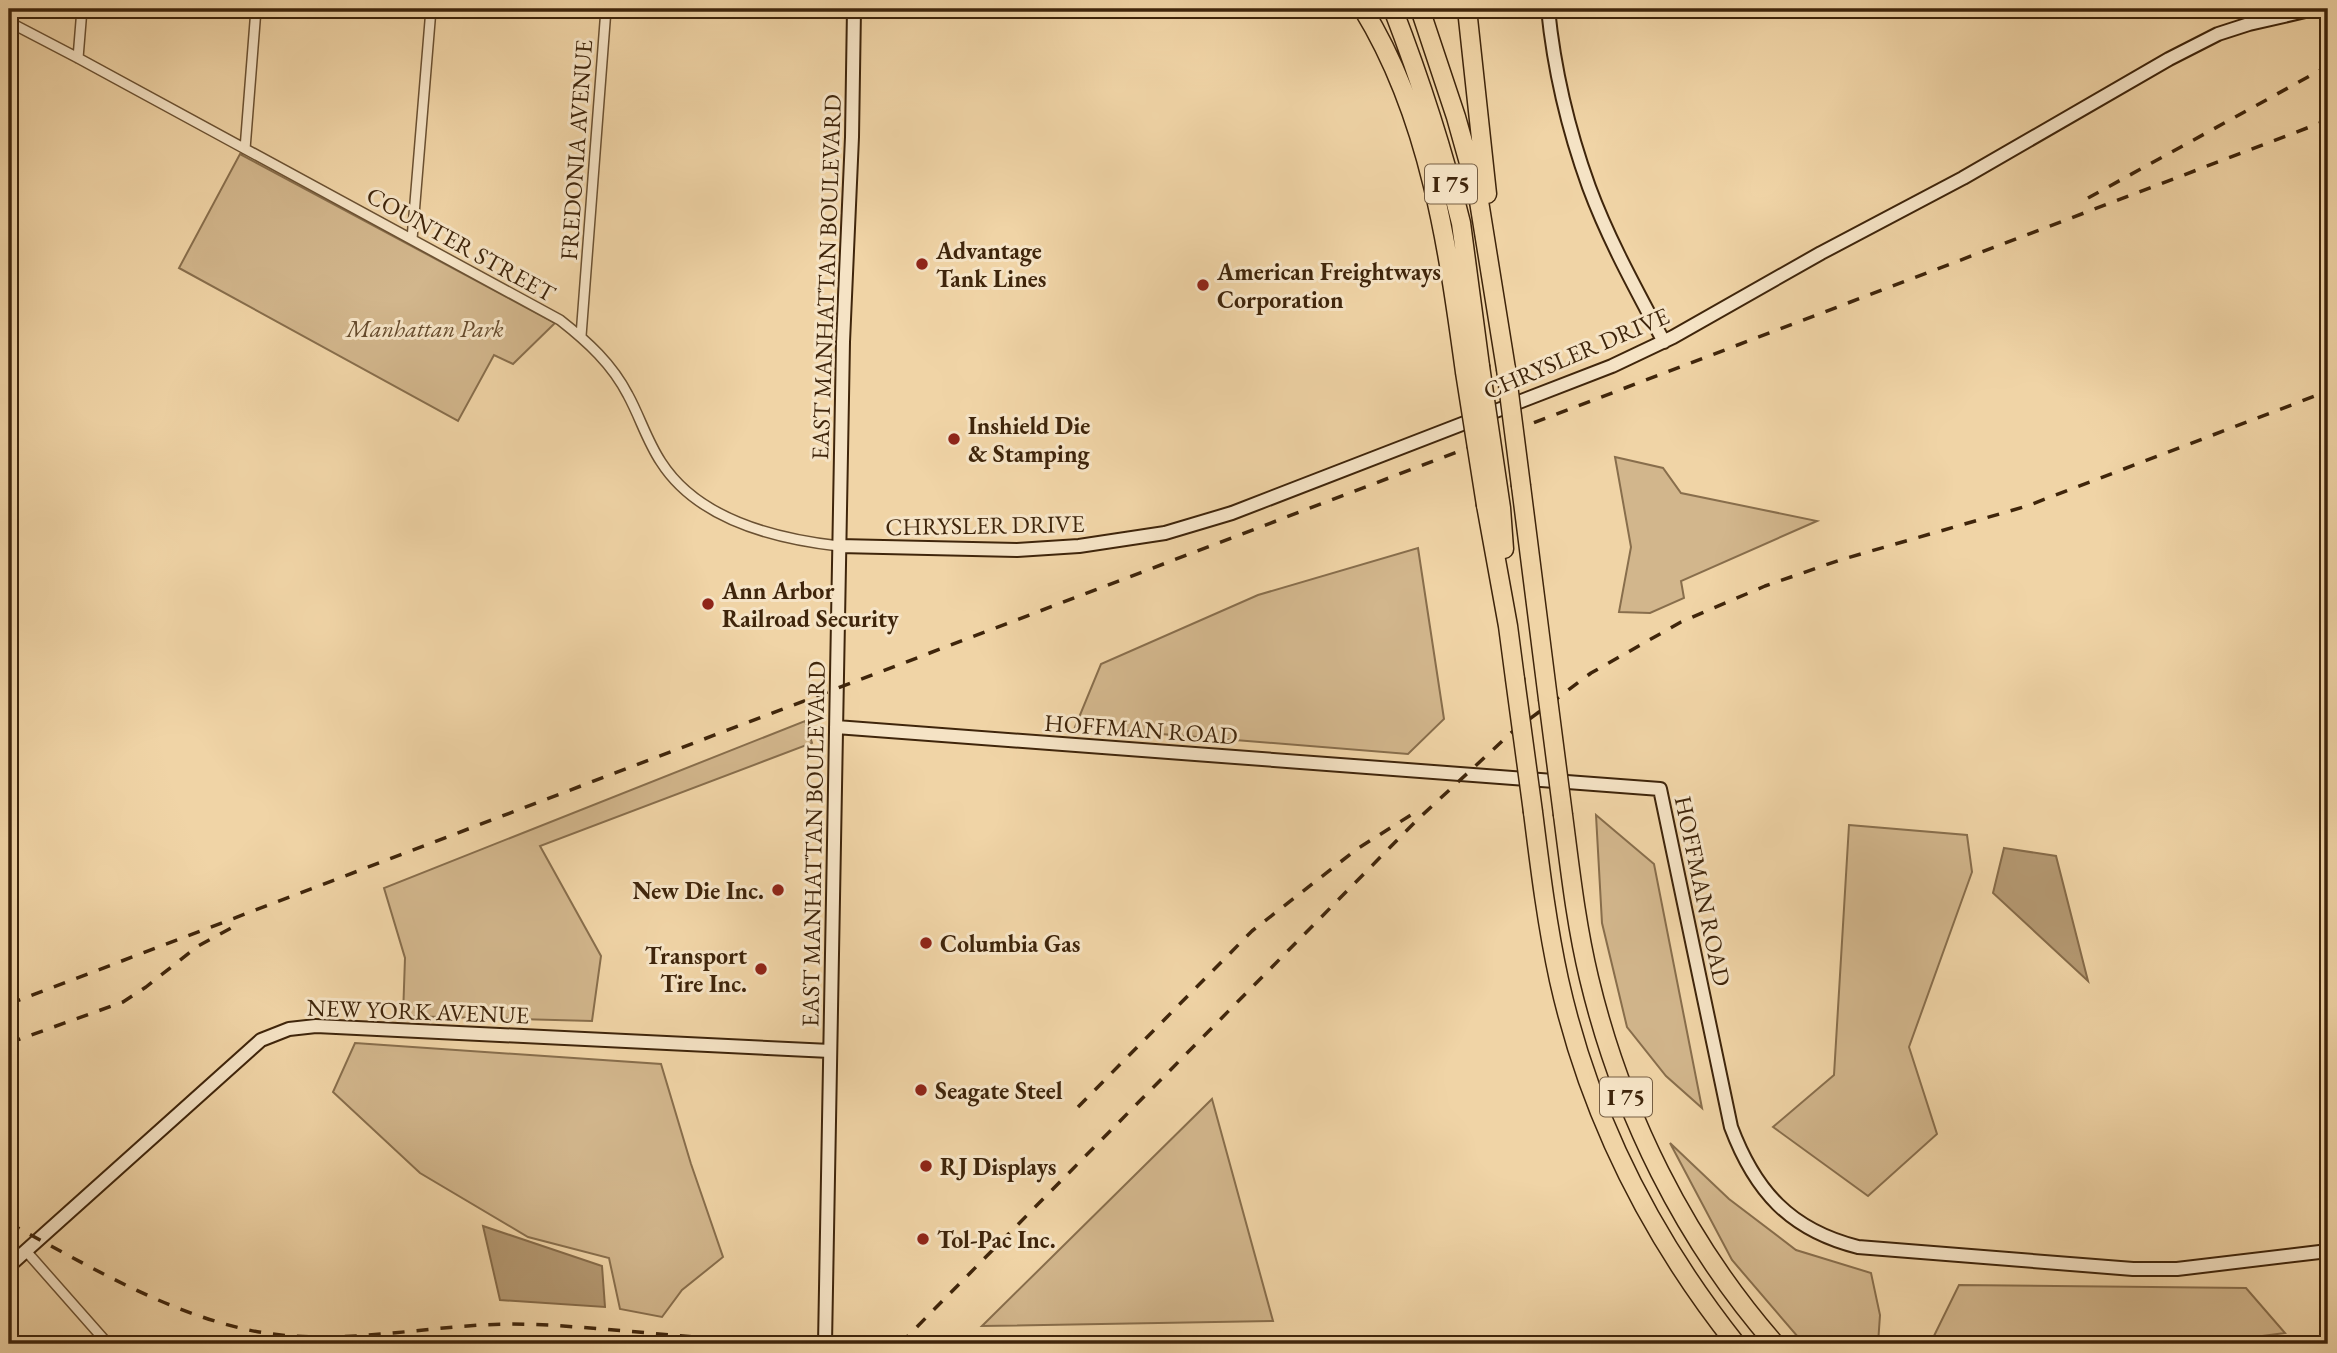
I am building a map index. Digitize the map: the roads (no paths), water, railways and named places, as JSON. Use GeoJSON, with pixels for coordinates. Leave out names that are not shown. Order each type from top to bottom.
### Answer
{"type":"FeatureCollection","features":[{"type":"Feature","properties":{"kind":"highway"},"geometry":{"type":"LineString","coordinates":[[1353,9],[1387,53]]}},
{"type":"Feature","properties":{"kind":"highway"},"geometry":{"type":"LineString","coordinates":[[1363,9],[1387,53],[1410,110],[1432,180],[1473,369]]}},
{"type":"Feature","properties":{"kind":"highway","name":"I 75"},"geometry":{"type":"LineString","coordinates":[[1393,9],[1435,124],[1462,234],[1473,369],[1544,894],[1559,978],[1590,1087],[1619,1157],[1649,1215],[1694,1288],[1736,1344]]}},
{"type":"Feature","properties":{"kind":"highway","name":"I 75"},"geometry":{"type":"LineString","coordinates":[[1420,9],[1464,143],[1478,195],[1489,253],[1574,900],[1588,976],[1625,1095],[1652,1157],[1689,1225],[1720,1273],[1775,1344]]}},
{"type":"Feature","properties":{"kind":"highway"},"geometry":{"type":"LineString","coordinates":[[1467,9],[1487,194],[1489,253]]}},
{"type":"Feature","properties":{"kind":"street"},"geometry":{"type":"LineString","coordinates":[[78,58],[82,9]]}},
{"type":"Feature","properties":{"kind":"street"},"geometry":{"type":"LineString","coordinates":[[245,149],[256,9]]}},
{"type":"Feature","properties":{"kind":"street"},"geometry":{"type":"LineString","coordinates":[[412,239],[431,9]]}},
{"type":"Feature","properties":{"kind":"street","name":"FREDONIA AVENUE"},"geometry":{"type":"LineString","coordinates":[[581,336],[606,9]]}},
{"type":"Feature","properties":{"kind":"street","name":"EAST MANHATTAN BOULEVARD"},"geometry":{"type":"LineString","coordinates":[[825,1344],[839,546],[854,9]]}},
{"type":"Feature","properties":{"kind":"street"},"geometry":{"type":"LineString","coordinates":[[1548,9],[1560,89],[1589,187],[1611,238],[1664,342]]}},
{"type":"Feature","properties":{"kind":"street","name":"CHRYSLER DRIVE"},"geometry":{"type":"LineString","coordinates":[[839,546],[1017,550],[1091,545],[1165,533],[1232,513],[1612,366],[1664,342],[1821,253],[1963,178],[2206,40],[2249,24],[2314,9]]}},
{"type":"Feature","properties":{"kind":"street","name":"COUNTER STREET"},"geometry":{"type":"LineString","coordinates":[[9,22],[560,320],[605,359],[618,377],[658,457],[684,489],[711,509],[737,521],[801,540],[839,546]]}},
{"type":"Feature","properties":{"kind":"street","name":"HOFFMAN ROAD"},"geometry":{"type":"LineString","coordinates":[[836,727],[1660,789],[1731,1127],[1742,1157],[1755,1180],[1789,1214],[1825,1236],[1858,1247],[2133,1269],[2189,1268],[2328,1251]]}},
{"type":"Feature","properties":{"kind":"street","name":"NEW YORK AVENUE"},"geometry":{"type":"LineString","coordinates":[[9,1266],[261,1040],[289,1029],[330,1027],[830,1051]]}},
{"type":"Feature","properties":{"kind":"street"},"geometry":{"type":"LineString","coordinates":[[26,1251],[107,1344]]}},
{"type":"Feature","properties":{"kind":"railway"},"geometry":{"type":"LineString","coordinates":[[2088,198],[2328,66]]}},
{"type":"Feature","properties":{"kind":"railway"},"geometry":{"type":"LineString","coordinates":[[9,1004],[2328,120]]}},
{"type":"Feature","properties":{"kind":"railway"},"geometry":{"type":"LineString","coordinates":[[900,1344],[1418,819],[1511,733],[1591,673],[1681,622],[1765,586],[1840,560],[2027,506],[2328,391]]}},
{"type":"Feature","properties":{"kind":"railway"},"geometry":{"type":"LineString","coordinates":[[1078,1107],[1252,931],[1357,849],[1414,813]]}},
{"type":"Feature","properties":{"kind":"railway"},"geometry":{"type":"LineString","coordinates":[[9,1043],[123,1002],[198,946],[233,927]]}},
{"type":"Feature","properties":{"kind":"railway"},"geometry":{"type":"LineString","coordinates":[[9,1223],[150,1297],[240,1328],[274,1334],[341,1337],[476,1325],[525,1324],[786,1344]]}},
{"type":"Feature","properties":{"kind":"place","name":"Advantage Tank Lines"},"geometry":{"type":"Point","coordinates":[922,264]}},
{"type":"Feature","properties":{"kind":"place","name":"American Freightways Corporation"},"geometry":{"type":"Point","coordinates":[1203,285]}},
{"type":"Feature","properties":{"kind":"place","name":"Inshield Die & Stamping"},"geometry":{"type":"Point","coordinates":[954,439]}},
{"type":"Feature","properties":{"kind":"place","name":"Ann Arbor Railroad Security"},"geometry":{"type":"Point","coordinates":[708,604]}},
{"type":"Feature","properties":{"kind":"place","name":"New Die Inc."},"geometry":{"type":"Point","coordinates":[778,890]}},
{"type":"Feature","properties":{"kind":"place","name":"Columbia Gas"},"geometry":{"type":"Point","coordinates":[926,943]}},
{"type":"Feature","properties":{"kind":"place","name":"Transport Tire Inc."},"geometry":{"type":"Point","coordinates":[761,969]}},
{"type":"Feature","properties":{"kind":"place","name":"Seagate Steel"},"geometry":{"type":"Point","coordinates":[921,1090]}},
{"type":"Feature","properties":{"kind":"place","name":"RJ Displays"},"geometry":{"type":"Point","coordinates":[926,1166]}},
{"type":"Feature","properties":{"kind":"place","name":"Tol-Pac Inc."},"geometry":{"type":"Point","coordinates":[923,1239]}},
{"type":"Feature","properties":{"kind":"park label","name":"Manhattan Park"},"geometry":{"type":"Point","coordinates":[425,328]}}]}
